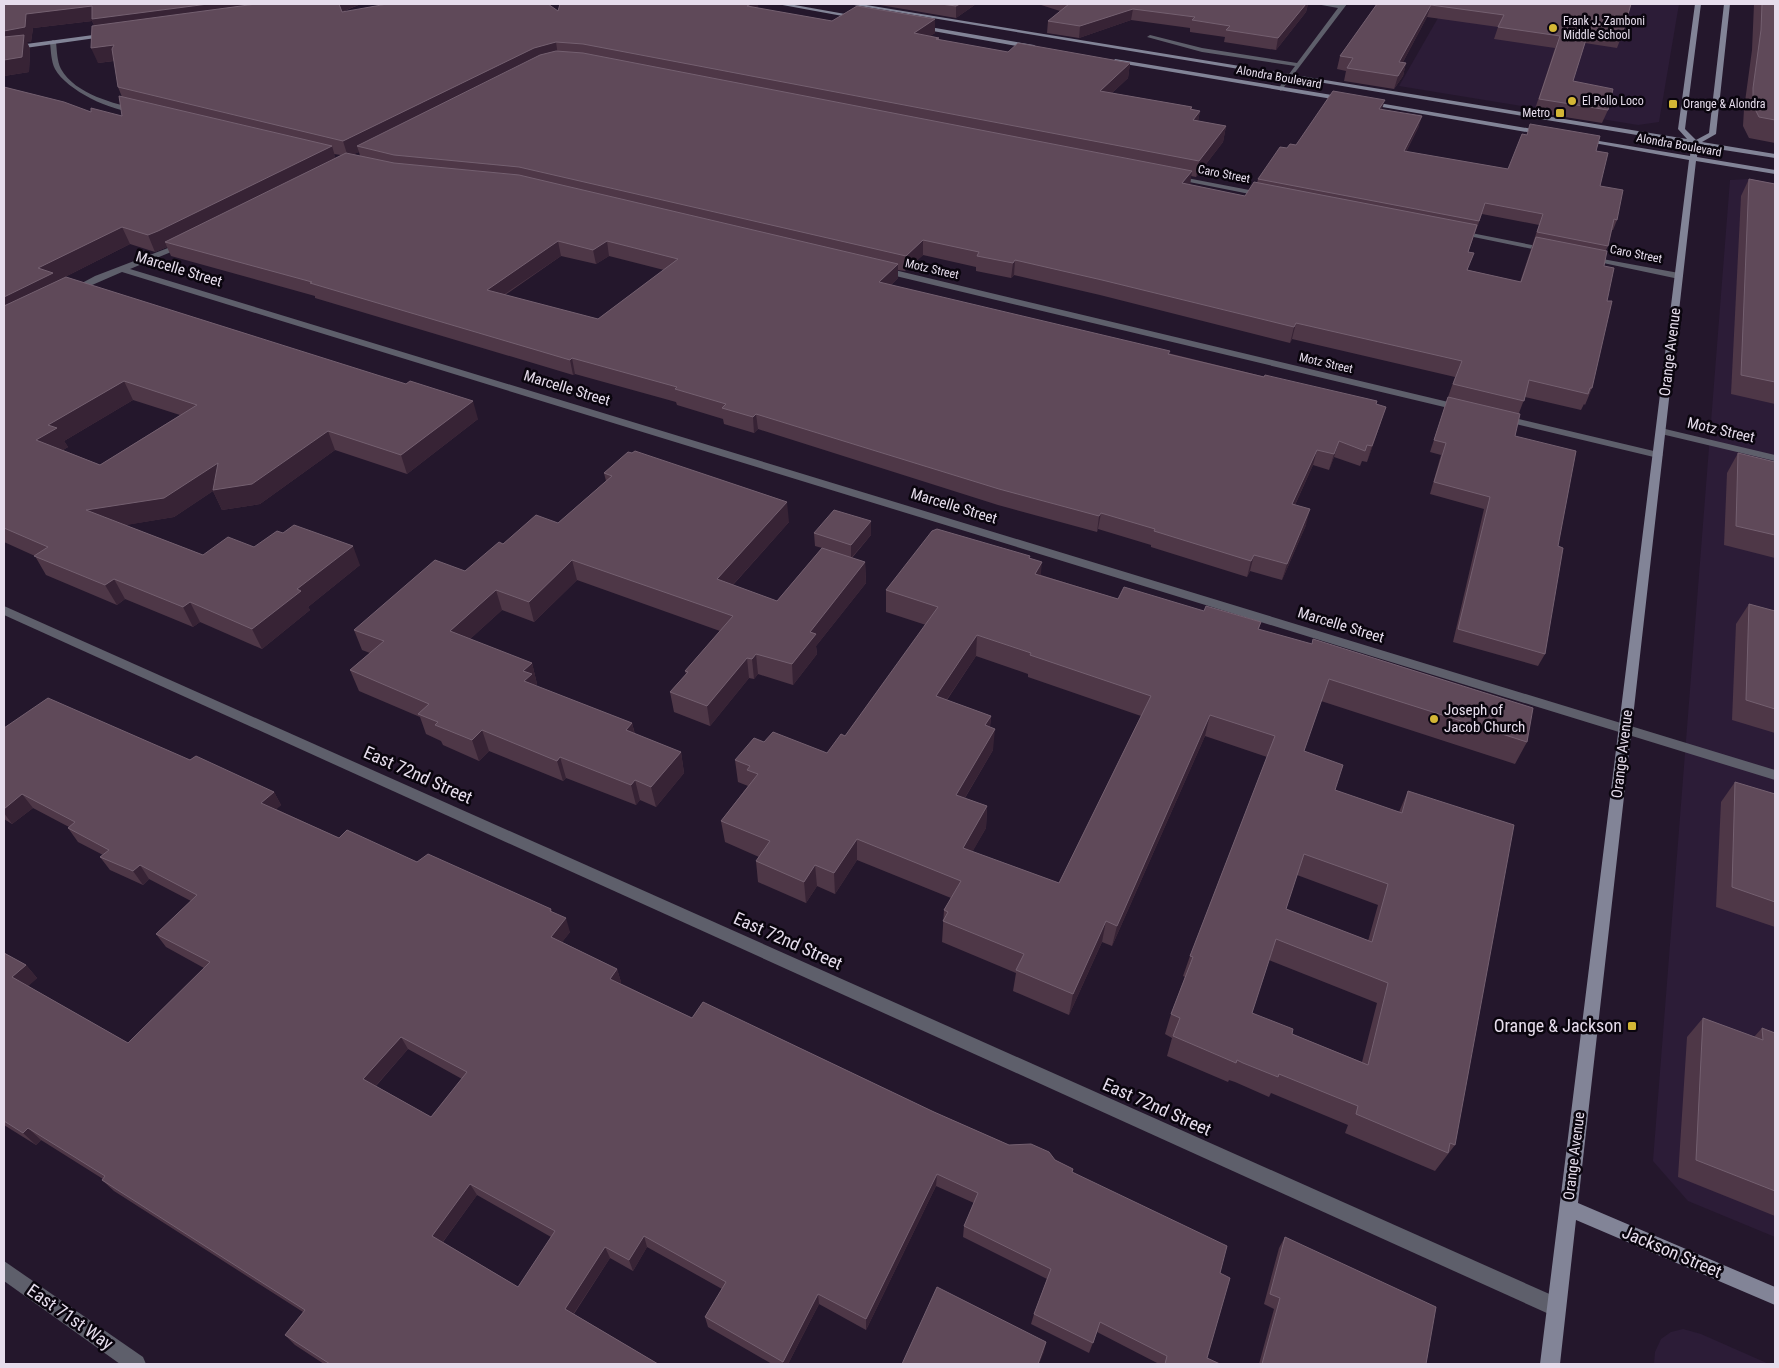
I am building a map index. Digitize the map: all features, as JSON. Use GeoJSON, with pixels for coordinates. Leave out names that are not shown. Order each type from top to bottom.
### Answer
{"type":"FeatureCollection","features":[{"type":"Feature","properties":{"kind":"street"},"geometry":{"type":"LineString","coordinates":[[780,4],[870,19]]}},
{"type":"Feature","properties":{"kind":"street"},"geometry":{"type":"LineString","coordinates":[[841,14],[854,4]]}},
{"type":"Feature","properties":{"kind":"street","name":"Alondra Boulevard"},"geometry":{"type":"LineString","coordinates":[[854,4],[1775,156]]}},
{"type":"Feature","properties":{"kind":"street"},"geometry":{"type":"LineString","coordinates":[[1318,4],[1343,5]]}},
{"type":"Feature","properties":{"kind":"street"},"geometry":{"type":"LineString","coordinates":[[1698,4],[1681,129],[1695,143],[1712,134],[1727,4]]}},
{"type":"Feature","properties":{"kind":"street"},"geometry":{"type":"LineString","coordinates":[[1281,89],[1343,5]]}},
{"type":"Feature","properties":{"kind":"street"},"geometry":{"type":"LineString","coordinates":[[908,26],[1042,48]]}},
{"type":"Feature","properties":{"kind":"street"},"geometry":{"type":"LineString","coordinates":[[4,49],[120,33]]}},
{"type":"Feature","properties":{"kind":"street","name":"Alondra Boulevard"},"geometry":{"type":"LineString","coordinates":[[1150,37],[1202,50],[1298,65]]}},
{"type":"Feature","properties":{"kind":"street"},"geometry":{"type":"LineString","coordinates":[[53,42],[58,69],[72,84],[96,98],[142,112]]}},
{"type":"Feature","properties":{"kind":"street","name":"Alondra Boulevard"},"geometry":{"type":"LineString","coordinates":[[1110,60],[1555,135]]}},
{"type":"Feature","properties":{"kind":"street","name":"Alondra Boulevard"},"geometry":{"type":"LineString","coordinates":[[1573,138],[1775,172]]}},
{"type":"Feature","properties":{"kind":"street","name":"Orange Avenue"},"geometry":{"type":"LineString","coordinates":[[1550,1364],[1695,143]]}},
{"type":"Feature","properties":{"kind":"street","name":"Caro Street"},"geometry":{"type":"LineString","coordinates":[[1169,176],[1272,196]]}},
{"type":"Feature","properties":{"kind":"street"},"geometry":{"type":"LineString","coordinates":[[1452,231],[1552,251]]}},
{"type":"Feature","properties":{"kind":"street"},"geometry":{"type":"LineString","coordinates":[[64,295],[98,278],[168,252],[194,239]]}},
{"type":"Feature","properties":{"kind":"street","name":"Caro Street"},"geometry":{"type":"LineString","coordinates":[[1581,256],[1679,276]]}},
{"type":"Feature","properties":{"kind":"street","name":"Motz Street"},"geometry":{"type":"LineString","coordinates":[[874,268],[1471,411]]}},
{"type":"Feature","properties":{"kind":"street","name":"Marcelle Street"},"geometry":{"type":"LineString","coordinates":[[123,269],[1775,775]]}},
{"type":"Feature","properties":{"kind":"street"},"geometry":{"type":"LineString","coordinates":[[1490,415],[1658,455]]}},
{"type":"Feature","properties":{"kind":"street","name":"Motz Street"},"geometry":{"type":"LineString","coordinates":[[1661,431],[1775,458]]}},
{"type":"Feature","properties":{"kind":"street","name":"East 72nd Street"},"geometry":{"type":"LineString","coordinates":[[4,610],[1556,1306]]}},
{"type":"Feature","properties":{"kind":"street","name":"Jackson Street"},"geometry":{"type":"LineString","coordinates":[[1568,1208],[1775,1296]]}},
{"type":"Feature","properties":{"kind":"street","name":"East 71st Way"},"geometry":{"type":"LineString","coordinates":[[4,1270],[136,1364]]}},
{"type":"Feature","properties":{"kind":"shaded area","name":"Frank J. Zamboni Middle School"},"geometry":{"type":"Polygon","coordinates":[[[1446,4],[1679,4],[1659,122],[1638,125],[1399,86],[1446,4]]]}},
{"type":"Feature","properties":{"kind":"shaded area"},"geometry":{"type":"Polygon","coordinates":[[[1750,179],[1775,183],[1775,1237],[1688,1201],[1653,1161],[1730,180],[1750,179]]]}},
{"type":"Feature","properties":{"kind":"shaded area"},"geometry":{"type":"Polygon","coordinates":[[[1683,1329],[1701,1334],[1769,1364],[1654,1364],[1655,1352],[1661,1339],[1671,1332],[1683,1329]]]}},
{"type":"Feature","properties":{"kind":"building"},"geometry":{"type":"Polygon","coordinates":[[[4,4],[208,4],[92,19],[92,6],[26,14],[25,27],[4,31],[4,4]]]}},
{"type":"Feature","properties":{"kind":"building"},"geometry":{"type":"Polygon","coordinates":[[[256,4],[339,4],[342,12],[387,4],[548,4],[558,11],[560,4],[751,4],[747,6],[832,21],[857,6],[935,19],[914,33],[939,38],[936,39],[1008,52],[1018,43],[1130,63],[1100,91],[1192,107],[1190,109],[1200,111],[1193,120],[1226,126],[1199,161],[583,44],[556,42],[534,48],[343,141],[118,87],[112,49],[114,45],[91,48],[92,26],[256,4]]]}},
{"type":"Feature","properties":{"kind":"building"},"geometry":{"type":"Polygon","coordinates":[[[941,4],[960,4],[956,6],[941,4]]]}},
{"type":"Feature","properties":{"kind":"building"},"geometry":{"type":"Polygon","coordinates":[[[1069,4],[1306,4],[1278,38],[1226,30],[1230,26],[1192,20],[1195,17],[1133,9],[1080,26],[1048,21],[1069,4]]]}},
{"type":"Feature","properties":{"kind":"building"},"geometry":{"type":"Polygon","coordinates":[[[1377,4],[1631,4],[1622,35],[1589,30],[1573,81],[1613,89],[1608,110],[1539,99],[1560,36],[1498,27],[1504,15],[1431,5],[1399,62],[1406,63],[1398,76],[1347,68],[1353,58],[1340,56],[1377,4]]]}},
{"type":"Feature","properties":{"kind":"building"},"geometry":{"type":"Polygon","coordinates":[[[1762,4],[1775,4],[1775,120],[1759,117],[1753,105],[1753,88],[1761,30],[1762,4]]]}},
{"type":"Feature","properties":{"kind":"building"},"geometry":{"type":"Polygon","coordinates":[[[24,35],[22,57],[4,60],[4,37],[24,35]]]}},
{"type":"Feature","properties":{"kind":"building"},"geometry":{"type":"Polygon","coordinates":[[[556,51],[583,53],[1192,171],[1182,183],[1245,196],[1254,182],[1477,225],[1468,252],[1474,253],[1467,270],[1521,282],[1536,237],[1607,251],[1604,266],[1614,268],[1607,301],[1612,301],[1592,388],[1590,388],[1588,394],[1529,380],[1524,401],[1453,384],[1462,361],[1296,323],[1294,327],[1015,260],[1013,263],[977,256],[979,252],[923,240],[906,256],[519,167],[394,155],[357,146],[540,55],[556,51]]]}},
{"type":"Feature","properties":{"kind":"building"},"geometry":{"type":"Polygon","coordinates":[[[4,87],[64,102],[91,112],[91,108],[122,116],[119,96],[332,146],[148,235],[122,227],[38,268],[53,273],[4,297],[4,87]]]}},
{"type":"Feature","properties":{"kind":"building"},"geometry":{"type":"Polygon","coordinates":[[[1333,91],[1385,100],[1379,109],[1422,116],[1404,151],[1508,169],[1522,134],[1527,135],[1530,124],[1600,136],[1596,151],[1608,153],[1600,186],[1623,190],[1617,220],[1614,219],[1608,246],[1537,232],[1543,214],[1485,203],[1479,221],[1258,179],[1280,147],[1287,148],[1290,144],[1296,145],[1333,91]]]}},
{"type":"Feature","properties":{"kind":"building"},"geometry":{"type":"Polygon","coordinates":[[[346,153],[394,163],[519,175],[898,264],[879,282],[1170,351],[1168,354],[1264,377],[1265,375],[1377,401],[1376,404],[1386,407],[1372,446],[1367,445],[1365,451],[1339,441],[1334,454],[1317,450],[1292,504],[1310,509],[1287,564],[1254,555],[1251,561],[1101,513],[1099,516],[999,489],[756,414],[753,417],[722,408],[726,404],[675,389],[677,387],[572,358],[570,360],[310,283],[312,282],[165,242],[346,153]],[[558,241],[487,290],[598,319],[678,259],[607,241],[593,250],[558,241]]]}},
{"type":"Feature","properties":{"kind":"building"},"geometry":{"type":"Polygon","coordinates":[[[1749,179],[1775,184],[1775,382],[1741,375],[1749,179]]]}},
{"type":"Feature","properties":{"kind":"building"},"geometry":{"type":"Polygon","coordinates":[[[66,277],[406,384],[410,381],[473,401],[401,455],[328,431],[252,484],[213,490],[218,463],[164,498],[86,510],[203,555],[228,537],[254,547],[277,531],[283,533],[294,525],[353,546],[297,589],[301,591],[252,629],[190,602],[183,607],[114,579],[105,585],[34,556],[48,547],[4,528],[4,306],[66,277]],[[124,381],[48,425],[57,428],[36,440],[100,465],[197,405],[124,381]]]}},
{"type":"Feature","properties":{"kind":"building"},"geometry":{"type":"Polygon","coordinates":[[[1448,397],[1520,414],[1515,436],[1576,451],[1558,546],[1563,548],[1545,654],[1458,629],[1490,497],[1434,482],[1446,443],[1434,440],[1448,397]]]}},
{"type":"Feature","properties":{"kind":"building"},"geometry":{"type":"Polygon","coordinates":[[[635,451],[787,502],[717,579],[777,601],[822,548],[865,562],[810,632],[816,634],[792,664],[756,654],[752,659],[747,658],[707,706],[670,692],[688,672],[685,671],[733,616],[572,560],[529,602],[496,590],[450,631],[532,663],[523,671],[532,674],[524,681],[632,723],[626,730],[681,752],[651,787],[635,780],[631,785],[560,757],[557,761],[482,730],[472,740],[435,725],[438,722],[418,714],[429,704],[350,670],[384,641],[354,630],[435,560],[465,571],[499,542],[503,544],[536,515],[558,523],[612,476],[604,473],[628,452],[632,453],[635,451]]]}},
{"type":"Feature","properties":{"kind":"building"},"geometry":{"type":"Polygon","coordinates":[[[1738,453],[1775,462],[1775,535],[1736,526],[1738,453]]]}},
{"type":"Feature","properties":{"kind":"building"},"geometry":{"type":"Polygon","coordinates":[[[834,510],[871,521],[851,545],[814,533],[834,510]]]}},
{"type":"Feature","properties":{"kind":"building"},"geometry":{"type":"Polygon","coordinates":[[[937,529],[1030,556],[1029,558],[1042,562],[1035,574],[1118,599],[1124,587],[1204,611],[1206,606],[1261,622],[1258,629],[1312,644],[1313,639],[1533,708],[1527,742],[1329,679],[1304,751],[1343,765],[1335,790],[1402,813],[1408,791],[1514,825],[1455,1145],[1450,1143],[1448,1153],[1356,1114],[1358,1106],[1279,1074],[1278,1077],[1237,1060],[1236,1063],[1173,1036],[1180,1018],[1171,1014],[1193,957],[1190,956],[1275,736],[1210,715],[1117,926],[1106,921],[1073,994],[1016,970],[1024,954],[943,921],[948,912],[944,910],[961,881],[857,839],[834,873],[815,865],[804,882],[756,861],[770,841],[721,821],[758,774],[747,770],[750,766],[735,760],[754,738],[764,742],[773,732],[827,753],[841,734],[845,736],[938,607],[886,590],[932,531],[937,529]],[[977,635],[936,696],[991,716],[985,725],[995,729],[956,795],[987,806],[963,848],[1059,883],[1151,696],[977,635]],[[1304,854],[1286,909],[1372,942],[1388,884],[1304,854]],[[1276,939],[1252,1013],[1293,1029],[1292,1034],[1368,1065],[1388,983],[1276,939]]]}},
{"type":"Feature","properties":{"kind":"building"},"geometry":{"type":"Polygon","coordinates":[[[1749,604],[1775,611],[1775,709],[1746,700],[1749,604]]]}},
{"type":"Feature","properties":{"kind":"building"},"geometry":{"type":"Polygon","coordinates":[[[48,698],[190,760],[196,756],[274,792],[261,803],[339,838],[347,830],[417,862],[428,854],[551,909],[550,911],[566,918],[551,937],[617,969],[610,979],[692,1018],[703,1002],[934,1112],[1009,1145],[1031,1144],[1049,1152],[1055,1160],[1073,1169],[1072,1172],[1227,1246],[1220,1273],[1230,1278],[1207,1358],[1220,1364],[1165,1364],[1167,1356],[1100,1322],[1093,1343],[1034,1314],[1051,1269],[964,1226],[978,1193],[937,1174],[866,1319],[818,1294],[783,1362],[705,1317],[726,1282],[644,1236],[629,1260],[605,1247],[565,1309],[658,1364],[330,1364],[285,1335],[305,1310],[102,1180],[105,1176],[28,1128],[23,1133],[4,1121],[4,953],[26,965],[12,977],[128,1043],[210,962],[156,934],[197,895],[140,865],[133,871],[100,857],[109,850],[68,828],[75,822],[22,794],[4,809],[4,728],[48,698]],[[401,1037],[363,1079],[431,1117],[467,1072],[401,1037]],[[470,1184],[432,1236],[518,1287],[555,1231],[470,1184]]]}},
{"type":"Feature","properties":{"kind":"building"},"geometry":{"type":"Polygon","coordinates":[[[1735,782],[1775,794],[1775,902],[1732,887],[1735,782]]]}},
{"type":"Feature","properties":{"kind":"building"},"geometry":{"type":"Polygon","coordinates":[[[1703,1018],[1763,1040],[1762,1028],[1775,1033],[1775,1191],[1696,1160],[1703,1018]]]}},
{"type":"Feature","properties":{"kind":"building"},"geometry":{"type":"Polygon","coordinates":[[[1285,1237],[1436,1307],[1426,1364],[1262,1364],[1280,1298],[1270,1294],[1285,1237]]]}},
{"type":"Feature","properties":{"kind":"building"},"geometry":{"type":"Polygon","coordinates":[[[937,1287],[1046,1342],[1038,1364],[902,1364],[937,1287]]]}},
{"type":"Feature","properties":{"kind":"place","name":"Frank J. Zamboni Middle School"},"geometry":{"type":"Point","coordinates":[1553,28]}},
{"type":"Feature","properties":{"kind":"place","name":"El Pollo Loco"},"geometry":{"type":"Point","coordinates":[1572,101]}},
{"type":"Feature","properties":{"kind":"place","name":"Orange & Alondra"},"geometry":{"type":"Point","coordinates":[1673,104]}},
{"type":"Feature","properties":{"kind":"place","name":"Metro"},"geometry":{"type":"Point","coordinates":[1560,113]}},
{"type":"Feature","properties":{"kind":"place","name":"Joseph of Jacob Church"},"geometry":{"type":"Point","coordinates":[1434,719]}},
{"type":"Feature","properties":{"kind":"place","name":"Orange & Jackson"},"geometry":{"type":"Point","coordinates":[1632,1026]}}]}
